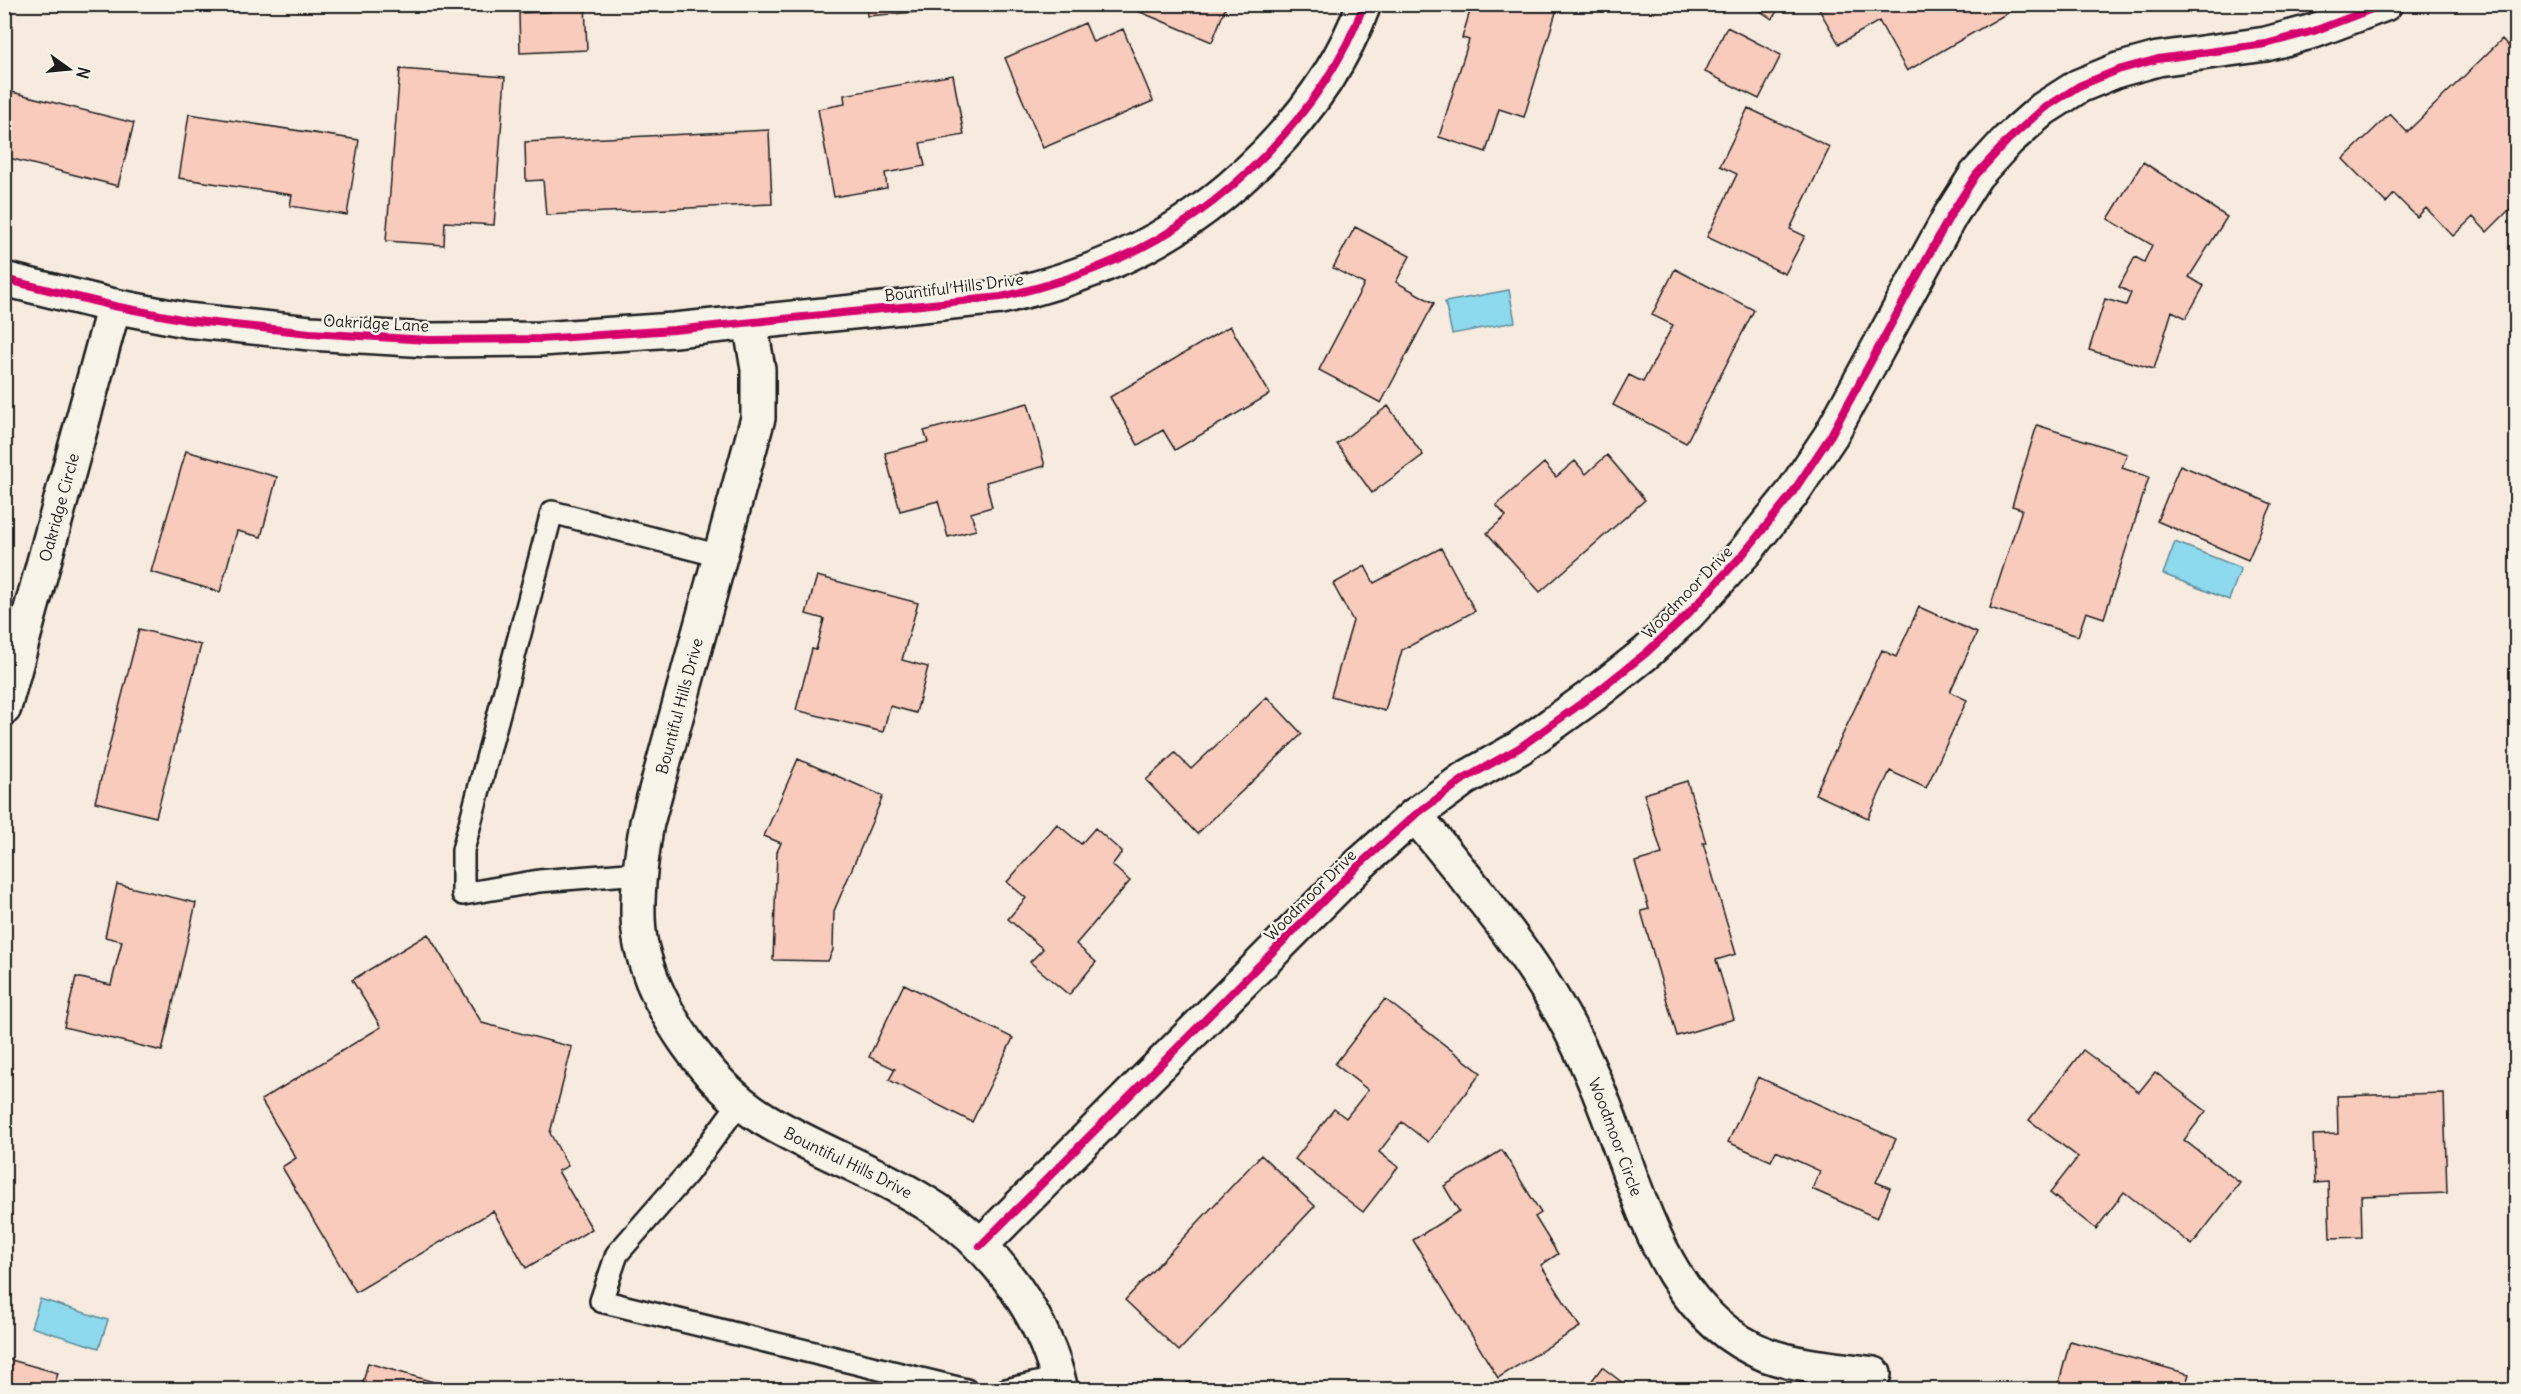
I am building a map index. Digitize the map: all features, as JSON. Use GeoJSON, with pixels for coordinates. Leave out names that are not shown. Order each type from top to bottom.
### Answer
{"type":"FeatureCollection","features":[{"type":"Feature","properties":{"kind":"street","name":"Bountiful Hills Drive"},"geometry":{"type":"LineString","coordinates":[[1060,1384],[1036,1319],[980,1246],[937,1210],[765,1119],[719,1085],[686,1041],[652,978],[641,944],[640,873],[647,823],[758,418],[758,369],[750,322],[1001,297],[1041,288],[1120,259],[1193,216],[1226,190],[1284,135],[1328,74],[1346,44],[1364,4]]}},
{"type":"Feature","properties":{"kind":"street","name":"Woodmoor Drive"},"geometry":{"type":"LineString","coordinates":[[980,1246],[1360,864],[1415,815],[1464,779],[1519,748],[1593,695],[1646,653],[1687,615],[1744,553],[1791,495],[1831,435],[1950,216],[1976,175],[2008,140],[2043,110],[2079,86],[2118,70],[2158,59],[2266,44],[2314,31],[2385,4]]}},
{"type":"Feature","properties":{"kind":"street","name":"Oakridge Lane"},"geometry":{"type":"LineString","coordinates":[[4,279],[114,306],[186,320],[370,338],[540,339],[750,322]]}},
{"type":"Feature","properties":{"kind":"street","name":"Oakridge Circle"},"geometry":{"type":"LineString","coordinates":[[4,708],[114,306]]}},
{"type":"Feature","properties":{"kind":"street","name":"Woodmoor Circle"},"geometry":{"type":"LineString","coordinates":[[1415,815],[1511,936],[1569,1026],[1593,1077],[1657,1244],[1691,1297],[1728,1334],[1768,1355],[1789,1361],[1874,1374]]}},
{"type":"Feature","properties":{"kind":"lane"},"geometry":{"type":"LineString","coordinates":[[640,873],[539,881],[463,894],[463,850],[552,513],[720,556]]}},
{"type":"Feature","properties":{"kind":"lane"},"geometry":{"type":"LineString","coordinates":[[740,1102],[687,1174],[617,1254],[601,1301],[966,1389]]}},
{"type":"Feature","properties":{"kind":"lane"},"geometry":{"type":"LineString","coordinates":[[1006,1389],[1060,1384]]}},
{"type":"Feature","properties":{"kind":"water"},"geometry":{"type":"Polygon","coordinates":[[[1509,290],[1515,322],[1452,334],[1445,302],[1509,290]]]}},
{"type":"Feature","properties":{"kind":"water"},"geometry":{"type":"Polygon","coordinates":[[[2175,542],[2241,568],[2229,600],[2163,574],[2175,542]]]}},
{"type":"Feature","properties":{"kind":"water"},"geometry":{"type":"Polygon","coordinates":[[[40,1299],[108,1320],[99,1348],[31,1327],[40,1299]]]}},
{"type":"Feature","properties":{"kind":"building"},"geometry":{"type":"Polygon","coordinates":[[[550,4],[585,4],[587,50],[520,53],[519,13],[550,12],[550,4]]]}},
{"type":"Feature","properties":{"kind":"building"},"geometry":{"type":"Polygon","coordinates":[[[866,4],[915,4],[916,12],[867,16],[866,4]]]}},
{"type":"Feature","properties":{"kind":"building"},"geometry":{"type":"Polygon","coordinates":[[[1141,4],[1227,4],[1212,42],[1138,11],[1141,4]]]}},
{"type":"Feature","properties":{"kind":"building"},"geometry":{"type":"Polygon","coordinates":[[[1472,4],[1542,4],[1557,9],[1524,117],[1499,109],[1486,152],[1439,137],[1469,40],[1462,38],[1472,4]]]}},
{"type":"Feature","properties":{"kind":"building"},"geometry":{"type":"Polygon","coordinates":[[[1750,4],[1782,4],[1772,19],[1750,4]]]}},
{"type":"Feature","properties":{"kind":"building"},"geometry":{"type":"Polygon","coordinates":[[[1816,4],[2016,4],[2018,7],[1907,71],[1879,21],[1839,44],[1816,4]]]}},
{"type":"Feature","properties":{"kind":"building"},"geometry":{"type":"Polygon","coordinates":[[[1085,23],[1093,42],[1123,29],[1153,101],[1043,148],[1005,58],[1085,23]]]}},
{"type":"Feature","properties":{"kind":"building"},"geometry":{"type":"Polygon","coordinates":[[[1727,27],[1781,55],[1759,99],[1705,72],[1727,27]]]}},
{"type":"Feature","properties":{"kind":"building"},"geometry":{"type":"Polygon","coordinates":[[[2502,39],[2516,54],[2516,123],[2512,128],[2516,132],[2516,203],[2487,232],[2473,217],[2453,236],[2426,208],[2417,217],[2394,194],[2386,203],[2343,159],[2390,114],[2407,132],[2502,39]]]}},
{"type":"Feature","properties":{"kind":"building"},"geometry":{"type":"Polygon","coordinates":[[[400,69],[505,77],[494,225],[445,222],[444,245],[386,241],[400,69]]]}},
{"type":"Feature","properties":{"kind":"building"},"geometry":{"type":"Polygon","coordinates":[[[953,75],[964,135],[920,143],[925,166],[885,173],[887,188],[834,197],[818,109],[845,104],[844,95],[953,75]]]}},
{"type":"Feature","properties":{"kind":"building"},"geometry":{"type":"Polygon","coordinates":[[[4,90],[134,123],[118,186],[9,158],[11,150],[4,149],[4,90]]]}},
{"type":"Feature","properties":{"kind":"building"},"geometry":{"type":"Polygon","coordinates":[[[1748,108],[1830,147],[1790,229],[1805,236],[1785,274],[1707,237],[1737,174],[1720,166],[1748,108]]]}},
{"type":"Feature","properties":{"kind":"building"},"geometry":{"type":"Polygon","coordinates":[[[189,114],[359,140],[347,215],[290,206],[292,195],[179,178],[189,114]]]}},
{"type":"Feature","properties":{"kind":"building"},"geometry":{"type":"Polygon","coordinates":[[[769,130],[772,204],[546,215],[543,180],[526,181],[525,142],[769,130]]]}},
{"type":"Feature","properties":{"kind":"building"},"geometry":{"type":"Polygon","coordinates":[[[2143,162],[2227,217],[2189,277],[2204,286],[2186,318],[2172,311],[2154,369],[2089,350],[2105,299],[2126,305],[2131,293],[2119,287],[2135,257],[2144,262],[2152,245],[2108,219],[2143,162]]]}},
{"type":"Feature","properties":{"kind":"building"},"geometry":{"type":"Polygon","coordinates":[[[1355,227],[1410,256],[1396,282],[1434,303],[1381,403],[1319,370],[1364,284],[1333,268],[1355,227]]]}},
{"type":"Feature","properties":{"kind":"building"},"geometry":{"type":"Polygon","coordinates":[[[1675,269],[1754,310],[1686,443],[1613,405],[1629,375],[1643,382],[1673,325],[1652,315],[1675,269]]]}},
{"type":"Feature","properties":{"kind":"building"},"geometry":{"type":"Polygon","coordinates":[[[1230,326],[1270,394],[1175,450],[1163,430],[1138,445],[1110,397],[1230,326]]]}},
{"type":"Feature","properties":{"kind":"building"},"geometry":{"type":"Polygon","coordinates":[[[1028,403],[1045,466],[986,482],[992,507],[971,513],[976,530],[948,537],[938,501],[900,511],[885,453],[928,442],[924,431],[1028,403]]]}},
{"type":"Feature","properties":{"kind":"building"},"geometry":{"type":"Polygon","coordinates":[[[1388,406],[1423,455],[1372,493],[1337,444],[1388,406]]]}},
{"type":"Feature","properties":{"kind":"building"},"geometry":{"type":"Polygon","coordinates":[[[2037,425],[2127,454],[2122,468],[2149,477],[2104,618],[2086,612],[2078,636],[1990,608],[2022,509],[2012,506],[2037,425]]]}},
{"type":"Feature","properties":{"kind":"building"},"geometry":{"type":"Polygon","coordinates":[[[186,451],[277,477],[261,537],[237,531],[220,592],[151,572],[186,451]]]}},
{"type":"Feature","properties":{"kind":"building"},"geometry":{"type":"Polygon","coordinates":[[[1607,455],[1645,500],[1540,592],[1487,533],[1506,516],[1496,505],[1544,463],[1556,477],[1575,461],[1586,474],[1607,455]]]}},
{"type":"Feature","properties":{"kind":"building"},"geometry":{"type":"Polygon","coordinates":[[[2180,465],[2272,504],[2248,560],[2157,521],[2180,465]]]}},
{"type":"Feature","properties":{"kind":"building"},"geometry":{"type":"Polygon","coordinates":[[[1441,548],[1475,611],[1402,650],[1385,711],[1331,696],[1353,621],[1333,584],[1365,566],[1374,583],[1441,548]]]}},
{"type":"Feature","properties":{"kind":"building"},"geometry":{"type":"Polygon","coordinates":[[[817,576],[918,603],[902,660],[928,667],[916,713],[890,706],[883,732],[796,710],[812,649],[816,650],[824,619],[806,614],[817,576]]]}},
{"type":"Feature","properties":{"kind":"building"},"geometry":{"type":"Polygon","coordinates":[[[1919,607],[1977,633],[1950,692],[1967,700],[1926,788],[1890,771],[1868,818],[1815,794],[1882,650],[1896,657],[1919,607]]]}},
{"type":"Feature","properties":{"kind":"building"},"geometry":{"type":"Polygon","coordinates":[[[139,629],[201,645],[156,817],[95,802],[139,629]]]}},
{"type":"Feature","properties":{"kind":"building"},"geometry":{"type":"Polygon","coordinates":[[[1267,697],[1302,734],[1197,834],[1146,780],[1175,753],[1191,769],[1267,697]]]}},
{"type":"Feature","properties":{"kind":"building"},"geometry":{"type":"Polygon","coordinates":[[[798,759],[883,796],[834,911],[833,950],[828,961],[773,960],[777,852],[781,843],[764,836],[798,759]]]}},
{"type":"Feature","properties":{"kind":"building"},"geometry":{"type":"Polygon","coordinates":[[[1687,781],[1736,954],[1716,960],[1734,1019],[1677,1036],[1641,911],[1649,909],[1635,862],[1662,854],[1644,794],[1687,781]]]}},
{"type":"Feature","properties":{"kind":"building"},"geometry":{"type":"Polygon","coordinates":[[[1057,824],[1081,844],[1095,828],[1122,852],[1112,865],[1130,881],[1076,944],[1096,962],[1069,995],[1030,962],[1043,949],[1008,919],[1026,898],[1007,882],[1057,824]]]}},
{"type":"Feature","properties":{"kind":"building"},"geometry":{"type":"Polygon","coordinates":[[[117,884],[196,903],[162,1051],[64,1027],[76,977],[111,985],[122,941],[105,937],[117,884]]]}},
{"type":"Feature","properties":{"kind":"building"},"geometry":{"type":"Polygon","coordinates":[[[428,934],[482,1023],[572,1047],[550,1133],[568,1166],[558,1171],[592,1229],[526,1268],[493,1211],[356,1292],[282,1167],[296,1158],[261,1100],[381,1027],[352,980],[428,934]]]}},
{"type":"Feature","properties":{"kind":"building"},"geometry":{"type":"Polygon","coordinates":[[[904,984],[1013,1038],[972,1122],[889,1080],[895,1069],[869,1057],[904,984]]]}},
{"type":"Feature","properties":{"kind":"building"},"geometry":{"type":"Polygon","coordinates":[[[1385,999],[1481,1073],[1428,1142],[1402,1122],[1379,1152],[1398,1167],[1363,1212],[1295,1159],[1334,1109],[1346,1118],[1368,1090],[1335,1064],[1385,999]]]}},
{"type":"Feature","properties":{"kind":"building"},"geometry":{"type":"Polygon","coordinates":[[[2083,1050],[2139,1092],[2155,1072],[2206,1111],[2184,1140],[2240,1183],[2192,1245],[2124,1192],[2096,1229],[2050,1193],[2078,1157],[2029,1120],[2083,1050]]]}},
{"type":"Feature","properties":{"kind":"building"},"geometry":{"type":"Polygon","coordinates":[[[1758,1077],[1896,1139],[1876,1182],[1890,1188],[1877,1218],[1812,1189],[1820,1171],[1776,1151],[1771,1161],[1728,1142],[1758,1077]]]}},
{"type":"Feature","properties":{"kind":"building"},"geometry":{"type":"Polygon","coordinates":[[[2444,1093],[2447,1193],[2361,1196],[2362,1237],[2330,1238],[2328,1182],[2315,1183],[2313,1135],[2338,1134],[2337,1096],[2444,1093]]]}},
{"type":"Feature","properties":{"kind":"building"},"geometry":{"type":"Polygon","coordinates":[[[1502,1150],[1541,1213],[1535,1217],[1558,1254],[1541,1265],[1580,1327],[1498,1378],[1413,1240],[1459,1211],[1444,1186],[1502,1150]]]}},
{"type":"Feature","properties":{"kind":"building"},"geometry":{"type":"Polygon","coordinates":[[[1261,1155],[1315,1206],[1179,1351],[1125,1300],[1261,1155]]]}},
{"type":"Feature","properties":{"kind":"building"},"geometry":{"type":"Polygon","coordinates":[[[2070,1341],[2189,1374],[2184,1390],[2057,1390],[2070,1341]]]}},
{"type":"Feature","properties":{"kind":"building"},"geometry":{"type":"Polygon","coordinates":[[[4,1358],[58,1373],[53,1390],[4,1390],[4,1358]]]}},
{"type":"Feature","properties":{"kind":"building"},"geometry":{"type":"Polygon","coordinates":[[[368,1363],[444,1385],[442,1390],[361,1390],[368,1363]]]}},
{"type":"Feature","properties":{"kind":"building"},"geometry":{"type":"Polygon","coordinates":[[[1602,1367],[1632,1390],[1585,1390],[1602,1367]]]}},
{"type":"Feature","properties":{"kind":"building"},"geometry":{"type":"Polygon","coordinates":[[[1187,1382],[1235,1385],[1234,1390],[1186,1390],[1187,1382]]]}},
{"type":"Feature","properties":{"kind":"cycle path"},"geometry":{"type":"LineString","coordinates":[[4,279],[114,306],[186,320],[310,333],[428,340],[540,339],[674,330],[1001,297],[1060,281],[1118,259],[1157,239],[1195,215],[1231,187],[1265,155],[1324,83],[1346,44],[1364,4]]}},
{"type":"Feature","properties":{"kind":"cycle path"},"geometry":{"type":"LineString","coordinates":[[980,1246],[1360,864],[1415,815],[1464,779],[1519,748],[1593,695],[1646,653],[1687,615],[1744,553],[1791,495],[1831,435],[1950,216],[1976,175],[2008,140],[2043,109],[2079,86],[2118,70],[2158,59],[2266,44],[2314,31],[2385,4]]}}]}
